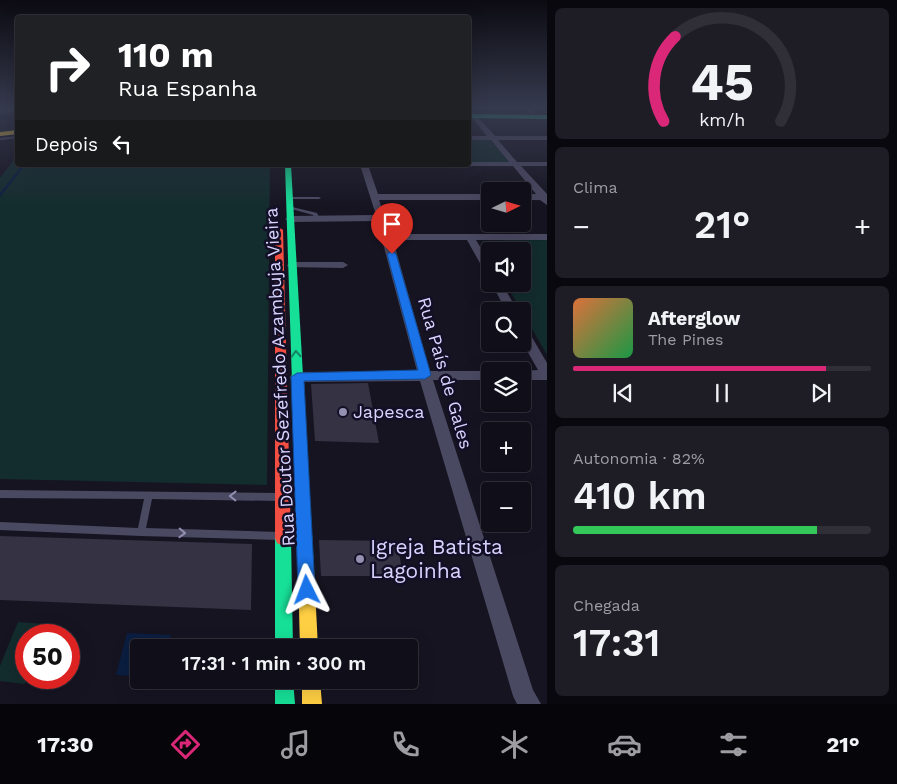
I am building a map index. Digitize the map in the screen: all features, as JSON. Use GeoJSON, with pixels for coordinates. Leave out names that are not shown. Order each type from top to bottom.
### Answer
{"type":"FeatureCollection","features":[{"type":"Feature","properties":{"kind":"main road","name":"Rua Doutor Sezefredo Azambuja Vieira"},"geometry":{"type":"LineString","coordinates":[[279,167],[284,639]]}},
{"type":"Feature","properties":{"kind":"main road","name":"Rua Doutor Sezefredo Azambuja Vieira"},"geometry":{"type":"LineString","coordinates":[[288,167],[309,639]]}},
{"type":"Feature","properties":{"kind":"main road"},"geometry":{"type":"LineString","coordinates":[[284,689],[285,704]]}},
{"type":"Feature","properties":{"kind":"main road"},"geometry":{"type":"LineString","coordinates":[[311,689],[312,704]]}},
{"type":"Feature","properties":{"kind":"street"},"geometry":{"type":"LineString","coordinates":[[495,141],[546,198]]}},
{"type":"Feature","properties":{"kind":"street"},"geometry":{"type":"LineString","coordinates":[[471,164],[547,164]]}},
{"type":"Feature","properties":{"kind":"street","name":"Rua País de Gales"},"geometry":{"type":"LineString","coordinates":[[365,167],[387,237],[425,375],[524,696],[530,704]]}},
{"type":"Feature","properties":{"kind":"street"},"geometry":{"type":"LineString","coordinates":[[374,197],[481,197]]}},
{"type":"Feature","properties":{"kind":"street"},"geometry":{"type":"LineString","coordinates":[[531,197],[546,198]]}},
{"type":"Feature","properties":{"kind":"street"},"geometry":{"type":"LineString","coordinates":[[290,208],[318,219],[381,218]]}},
{"type":"Feature","properties":{"kind":"street"},"geometry":{"type":"LineString","coordinates":[[387,237],[547,237]]}},
{"type":"Feature","properties":{"kind":"street"},"geometry":{"type":"LineString","coordinates":[[470,237],[481,256]]}},
{"type":"Feature","properties":{"kind":"street"},"geometry":{"type":"LineString","coordinates":[[292,265],[344,265]]}},
{"type":"Feature","properties":{"kind":"street"},"geometry":{"type":"LineString","coordinates":[[531,346],[547,374],[531,375]]}},
{"type":"Feature","properties":{"kind":"street"},"geometry":{"type":"LineString","coordinates":[[297,377],[481,375]]}},
{"type":"Feature","properties":{"kind":"lane"},"geometry":{"type":"LineString","coordinates":[[290,208],[319,198]]}},
{"type":"Feature","properties":{"kind":"lane"},"geometry":{"type":"LineString","coordinates":[[0,494],[282,497]]}},
{"type":"Feature","properties":{"kind":"lane"},"geometry":{"type":"LineString","coordinates":[[142,532],[149,495]]}},
{"type":"Feature","properties":{"kind":"lane"},"geometry":{"type":"LineString","coordinates":[[0,526],[283,536]]}},
{"type":"Feature","properties":{"kind":"green space"},"geometry":{"type":"Polygon","coordinates":[[[471,141],[491,141],[509,162],[471,162],[471,141]]]}},
{"type":"Feature","properties":{"kind":"green space"},"geometry":{"type":"Polygon","coordinates":[[[15,155],[15,167],[270,167],[267,485],[0,479],[0,178],[14,160],[15,155]]]}},
{"type":"Feature","properties":{"kind":"green space"},"geometry":{"type":"Polygon","coordinates":[[[547,240],[547,355],[531,327],[531,302],[516,302],[511,292],[531,292],[531,242],[482,241],[547,240]]]}},
{"type":"Feature","properties":{"kind":"green space"},"geometry":{"type":"Polygon","coordinates":[[[18,622],[46,624],[17,624],[18,622]]]}},
{"type":"Feature","properties":{"kind":"green space"},"geometry":{"type":"Polygon","coordinates":[[[15,629],[15,683],[0,681],[0,666],[15,629]]]}},
{"type":"Feature","properties":{"kind":"water"},"geometry":{"type":"Polygon","coordinates":[[[127,633],[171,635],[170,639],[130,639],[130,676],[116,675],[127,633]]]}},
{"type":"Feature","properties":{"kind":"building","name":"Japesca"},"geometry":{"type":"Polygon","coordinates":[[[368,383],[379,443],[315,441],[311,384],[368,383]]]}},
{"type":"Feature","properties":{"kind":"building"},"geometry":{"type":"Polygon","coordinates":[[[0,536],[252,544],[251,610],[0,600],[0,536]]]}},
{"type":"Feature","properties":{"kind":"building","name":"Igreja Batista Lagoinha"},"geometry":{"type":"Polygon","coordinates":[[[319,540],[397,541],[403,576],[321,576],[319,540]]]}},
{"type":"Feature","properties":{"kind":"waterway"},"geometry":{"type":"LineString","coordinates":[[15,176],[22,167]]}},
{"type":"Feature","properties":{"kind":"waterway"},"geometry":{"type":"LineString","coordinates":[[0,195],[16,175]]}},
{"type":"Feature","properties":{"kind":"traffic: fast"},"geometry":{"type":"LineString","coordinates":[[288,167],[306,569]]}},
{"type":"Feature","properties":{"kind":"traffic: fast"},"geometry":{"type":"LineString","coordinates":[[283,538],[284,639]]}},
{"type":"Feature","properties":{"kind":"traffic: fast"},"geometry":{"type":"LineString","coordinates":[[284,689],[285,704]]}},
{"type":"Feature","properties":{"kind":"traffic: slow"},"geometry":{"type":"LineString","coordinates":[[306,569],[309,639]]}},
{"type":"Feature","properties":{"kind":"traffic: slow"},"geometry":{"type":"LineString","coordinates":[[311,689],[312,704]]}},
{"type":"Feature","properties":{"kind":"traffic: jam"},"geometry":{"type":"LineString","coordinates":[[279,230],[283,538]]}},
{"type":"Feature","properties":{"kind":"place","name":"Japesca"},"geometry":{"type":"Point","coordinates":[343,412]}},
{"type":"Feature","properties":{"kind":"place","name":"Igreja Batista Lagoinha"},"geometry":{"type":"Point","coordinates":[360,559]}},
{"type":"Feature","properties":{"kind":"route"},"geometry":{"type":"LineString","coordinates":[[307,590],[297,377],[425,375],[392,254]]}}]}
